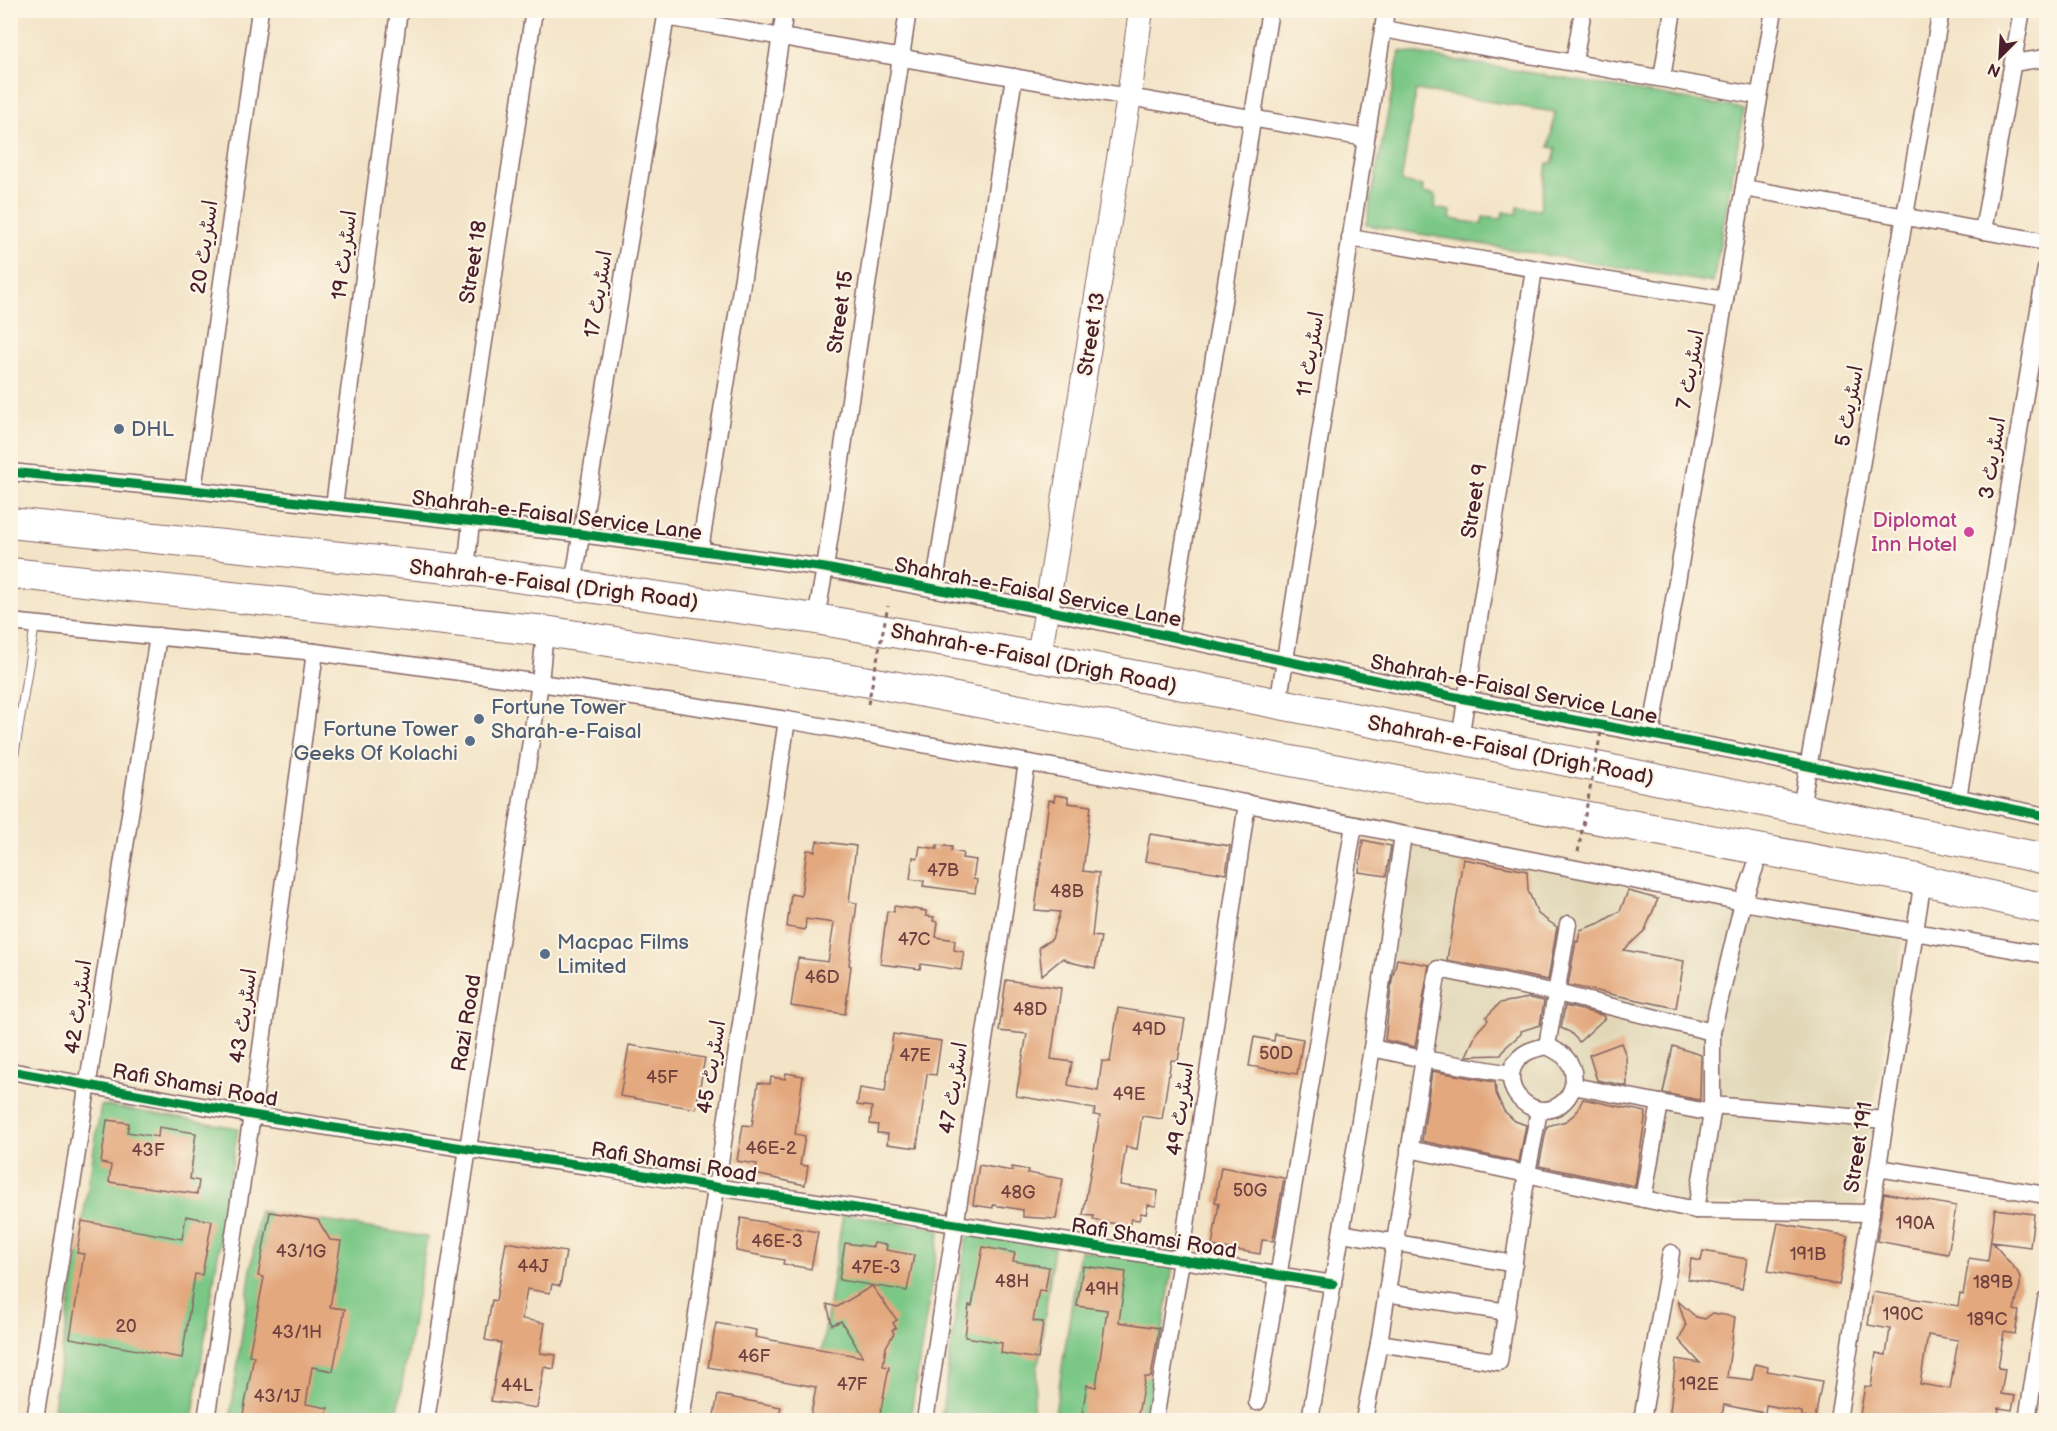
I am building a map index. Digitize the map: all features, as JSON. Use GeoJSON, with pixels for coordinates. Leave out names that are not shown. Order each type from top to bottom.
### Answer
{"type":"FeatureCollection","features":[{"type":"Feature","properties":{"kind":"highway","name":"Shahrah-e-Faisal (Drigh Road)"},"geometry":{"type":"LineString","coordinates":[[10,523],[466,570],[816,619],[1039,657],[1460,739],[2046,859]]}},
{"type":"Feature","properties":{"kind":"highway"},"geometry":{"type":"LineString","coordinates":[[10,573],[546,631],[888,685],[1923,880],[2046,909]]}},
{"type":"Feature","properties":{"kind":"street","name":"اسٹریٹ 20"},"geometry":{"type":"LineString","coordinates":[[193,490],[260,10]]}},
{"type":"Feature","properties":{"kind":"street","name":"اسٹریٹ 19"},"geometry":{"type":"LineString","coordinates":[[334,506],[399,10]]}},
{"type":"Feature","properties":{"kind":"street","name":"Street 18"},"geometry":{"type":"LineString","coordinates":[[466,570],[464,521],[534,10]]}},
{"type":"Feature","properties":{"kind":"street"},"geometry":{"type":"LineString","coordinates":[[700,550],[785,10]]}},
{"type":"Feature","properties":{"kind":"street","name":"Street 15"},"geometry":{"type":"LineString","coordinates":[[816,619],[908,10]]}},
{"type":"Feature","properties":{"kind":"street","name":"Street 13"},"geometry":{"type":"LineString","coordinates":[[1039,657],[1141,10]]}},
{"type":"Feature","properties":{"kind":"street"},"geometry":{"type":"LineString","coordinates":[[1169,636],[1270,10]]}},
{"type":"Feature","properties":{"kind":"street","name":"اسٹریٹ 11"},"geometry":{"type":"LineString","coordinates":[[1278,705],[1386,10]]}},
{"type":"Feature","properties":{"kind":"street"},"geometry":{"type":"LineString","coordinates":[[1574,62],[1583,10]]}},
{"type":"Feature","properties":{"kind":"street"},"geometry":{"type":"LineString","coordinates":[[1662,78],[1673,10]]}},
{"type":"Feature","properties":{"kind":"street","name":"اسٹریٹ 7"},"geometry":{"type":"LineString","coordinates":[[1651,735],[1774,10]]}},
{"type":"Feature","properties":{"kind":"street","name":"اسٹریٹ 5"},"geometry":{"type":"LineString","coordinates":[[1801,808],[1941,10]]}},
{"type":"Feature","properties":{"kind":"street"},"geometry":{"type":"LineString","coordinates":[[1983,231],[2022,10]]}},
{"type":"Feature","properties":{"kind":"street"},"geometry":{"type":"LineString","coordinates":[[666,14],[1366,138]]}},
{"type":"Feature","properties":{"kind":"street","name":"اسٹریٹ 17"},"geometry":{"type":"LineString","coordinates":[[573,585],[666,14]]}},
{"type":"Feature","properties":{"kind":"street"},"geometry":{"type":"LineString","coordinates":[[1383,29],[1760,96]]}},
{"type":"Feature","properties":{"kind":"street"},"geometry":{"type":"LineString","coordinates":[[2013,63],[2046,58]]}},
{"type":"Feature","properties":{"kind":"street"},"geometry":{"type":"LineString","coordinates":[[934,589],[1014,77]]}},
{"type":"Feature","properties":{"kind":"street"},"geometry":{"type":"LineString","coordinates":[[1744,188],[2046,242]]}},
{"type":"Feature","properties":{"kind":"street"},"geometry":{"type":"LineString","coordinates":[[1350,238],[1725,300]]}},
{"type":"Feature","properties":{"kind":"street","name":"اسٹریٹ 3"},"geometry":{"type":"LineString","coordinates":[[1958,798],[2046,268]]}},
{"type":"Feature","properties":{"kind":"street","name":"Street 9"},"geometry":{"type":"LineString","coordinates":[[1460,739],[1534,270]]}},
{"type":"Feature","properties":{"kind":"street","name":"Shahrah-e-Faisal Service Lane"},"geometry":{"type":"LineString","coordinates":[[10,472],[193,490],[581,534],[825,568],[1046,610],[1465,699],[2046,816]]}},
{"type":"Feature","properties":{"kind":"street"},"geometry":{"type":"LineString","coordinates":[[10,622],[315,652],[786,720],[901,739],[1247,804],[1743,902],[1915,930],[2046,955]]}},
{"type":"Feature","properties":{"kind":"street","name":"Razi Road"},"geometry":{"type":"LineString","coordinates":[[426,1420],[540,683],[546,631]]}},
{"type":"Feature","properties":{"kind":"street","name":"اسٹریٹ 42"},"geometry":{"type":"LineString","coordinates":[[35,1420],[158,636]]}},
{"type":"Feature","properties":{"kind":"street","name":"اسٹریٹ 43"},"geometry":{"type":"LineString","coordinates":[[206,1420],[252,1115],[315,652]]}},
{"type":"Feature","properties":{"kind":"street","name":"اسٹریٹ 45"},"geometry":{"type":"LineString","coordinates":[[681,1420],[786,720]]}},
{"type":"Feature","properties":{"kind":"street","name":"اسٹریٹ 47"},"geometry":{"type":"LineString","coordinates":[[925,1420],[1027,763]]}},
{"type":"Feature","properties":{"kind":"street","name":"اسٹریٹ 49"},"geometry":{"type":"LineString","coordinates":[[1155,1420],[1181,1260],[1247,804]]}},
{"type":"Feature","properties":{"kind":"street"},"geometry":{"type":"LineString","coordinates":[[1257,1402],[1354,825]]}},
{"type":"Feature","properties":{"kind":"street"},"geometry":{"type":"LineString","coordinates":[[1310,1420],[1372,1048],[1403,835]]}},
{"type":"Feature","properties":{"kind":"street"},"geometry":{"type":"LineString","coordinates":[[1696,1209],[1712,1109],[1712,1032],[1743,902],[1761,850]]}},
{"type":"Feature","properties":{"kind":"street","name":"Street 191"},"geometry":{"type":"LineString","coordinates":[[1838,1420],[1923,880]]}},
{"type":"Feature","properties":{"kind":"street"},"geometry":{"type":"LineString","coordinates":[[1547,1046],[1568,924]]}},
{"type":"Feature","properties":{"kind":"street"},"geometry":{"type":"LineString","coordinates":[[1364,1420],[1438,969],[1557,993],[1712,1032]]}},
{"type":"Feature","properties":{"kind":"street"},"geometry":{"type":"LineString","coordinates":[[1547,1046],[1565,1057],[1574,1074],[1573,1086],[1567,1099],[1555,1107],[1539,1111],[1526,1105],[1515,1094],[1511,1074],[1514,1064],[1525,1053],[1547,1046]]}},
{"type":"Feature","properties":{"kind":"street"},"geometry":{"type":"LineString","coordinates":[[1372,1048],[1511,1074]]}},
{"type":"Feature","properties":{"kind":"street","name":"Rafi Shamsi Road"},"geometry":{"type":"LineString","coordinates":[[10,1071],[252,1115],[603,1168],[1333,1284]]}},
{"type":"Feature","properties":{"kind":"street"},"geometry":{"type":"LineString","coordinates":[[1573,1086],[1660,1103],[1712,1109],[1886,1120]]}},
{"type":"Feature","properties":{"kind":"street"},"geometry":{"type":"LineString","coordinates":[[1643,1199],[1660,1103]]}},
{"type":"Feature","properties":{"kind":"street"},"geometry":{"type":"LineString","coordinates":[[1378,1343],[1499,1362],[1527,1173],[1539,1111]]}},
{"type":"Feature","properties":{"kind":"street"},"geometry":{"type":"LineString","coordinates":[[1409,1149],[1696,1209],[1871,1213]]}},
{"type":"Feature","properties":{"kind":"street"},"geometry":{"type":"LineString","coordinates":[[1878,1168],[2046,1194]]}},
{"type":"Feature","properties":{"kind":"street"},"geometry":{"type":"LineString","coordinates":[[1342,1233],[1514,1264]]}},
{"type":"Feature","properties":{"kind":"street"},"geometry":{"type":"LineString","coordinates":[[1642,1420],[1671,1252]]}},
{"type":"Feature","properties":{"kind":"street"},"geometry":{"type":"LineString","coordinates":[[1386,1293],[1507,1312]]}},
{"type":"Feature","properties":{"kind":"street"},"geometry":{"type":"LineString","coordinates":[[2027,1420],[2046,1300]]}},
{"type":"Feature","properties":{"kind":"lane"},"geometry":{"type":"LineString","coordinates":[[10,782],[35,624]]}},
{"type":"Feature","properties":{"kind":"path"},"geometry":{"type":"LineString","coordinates":[[868,704],[888,606]]}},
{"type":"Feature","properties":{"kind":"path"},"geometry":{"type":"LineString","coordinates":[[1578,852],[1600,732]]}},
{"type":"Feature","properties":{"kind":"shaded area"},"geometry":{"type":"Polygon","coordinates":[[[1395,832],[1740,913],[1903,937],[1857,1208],[1749,1202],[1689,1206],[1401,1145],[1415,1056],[1364,1044],[1395,832]]]}},
{"type":"Feature","properties":{"kind":"green space"},"geometry":{"type":"Polygon","coordinates":[[[1400,51],[1744,109],[1713,283],[1366,225],[1400,51]],[[1416,90],[1401,182],[1423,186],[1422,193],[1436,195],[1435,208],[1451,211],[1450,219],[1482,224],[1483,217],[1502,219],[1503,212],[1517,214],[1518,207],[1540,210],[1547,163],[1553,163],[1556,148],[1549,147],[1555,112],[1416,90]]]}},
{"type":"Feature","properties":{"kind":"green space"},"geometry":{"type":"Polygon","coordinates":[[[101,1105],[238,1128],[192,1420],[128,1420],[53,1408],[101,1105]]]}},
{"type":"Feature","properties":{"kind":"green space"},"geometry":{"type":"Polygon","coordinates":[[[259,1211],[427,1237],[396,1420],[230,1420],[259,1211]]]}},
{"type":"Feature","properties":{"kind":"green space"},"geometry":{"type":"Polygon","coordinates":[[[843,1214],[940,1229],[910,1420],[811,1420],[843,1214]]]}},
{"type":"Feature","properties":{"kind":"green space"},"geometry":{"type":"Polygon","coordinates":[[[973,1234],[1054,1247],[1031,1420],[941,1420],[966,1239],[973,1234]]]}},
{"type":"Feature","properties":{"kind":"green space"},"geometry":{"type":"Polygon","coordinates":[[[1080,1250],[1173,1265],[1149,1420],[1054,1420],[1080,1250]]]}},
{"type":"Feature","properties":{"kind":"building"},"geometry":{"type":"Polygon","coordinates":[[[1055,795],[1068,797],[1068,803],[1091,806],[1083,871],[1099,873],[1092,936],[1101,937],[1095,968],[1063,958],[1042,975],[1039,947],[1052,939],[1060,912],[1035,910],[1049,800],[1054,801],[1055,795]]]}},
{"type":"Feature","properties":{"kind":"building"},"geometry":{"type":"Polygon","coordinates":[[[1150,834],[1230,846],[1226,874],[1145,861],[1150,834]]]}},
{"type":"Feature","properties":{"kind":"building"},"geometry":{"type":"Polygon","coordinates":[[[1363,840],[1391,846],[1386,876],[1359,872],[1363,840]]]}},
{"type":"Feature","properties":{"kind":"building"},"geometry":{"type":"Polygon","coordinates":[[[817,841],[856,846],[849,902],[857,903],[845,1014],[791,1006],[798,958],[828,962],[834,923],[806,919],[805,930],[787,927],[791,894],[801,896],[807,850],[815,851],[817,841]]]}},
{"type":"Feature","properties":{"kind":"building"},"geometry":{"type":"Polygon","coordinates":[[[937,845],[952,847],[951,851],[963,853],[962,858],[976,860],[973,879],[977,880],[975,893],[923,886],[924,881],[910,879],[913,857],[918,858],[920,846],[937,849],[937,845]]]}},
{"type":"Feature","properties":{"kind":"building"},"geometry":{"type":"Polygon","coordinates":[[[1463,859],[1527,871],[1528,890],[1538,914],[1557,927],[1548,980],[1447,960],[1463,859]]]}},
{"type":"Feature","properties":{"kind":"building"},"geometry":{"type":"Polygon","coordinates":[[[1628,891],[1658,899],[1645,930],[1624,950],[1684,961],[1676,1008],[1568,985],[1580,930],[1600,923],[1620,911],[1628,891]]]}},
{"type":"Feature","properties":{"kind":"building"},"geometry":{"type":"Polygon","coordinates":[[[894,906],[926,911],[926,916],[934,917],[933,921],[938,922],[936,937],[955,940],[954,950],[964,952],[961,970],[921,964],[920,969],[880,964],[887,911],[894,912],[894,906]]]}},
{"type":"Feature","properties":{"kind":"building"},"geometry":{"type":"Polygon","coordinates":[[[1397,959],[1429,965],[1415,1047],[1385,1040],[1392,980],[1397,959]]]}},
{"type":"Feature","properties":{"kind":"building"},"geometry":{"type":"Polygon","coordinates":[[[1006,980],[1061,988],[1051,1059],[1072,1062],[1068,1085],[1098,1091],[1102,1061],[1110,1062],[1118,1008],[1185,1019],[1178,1061],[1171,1060],[1162,1119],[1142,1116],[1137,1149],[1126,1147],[1120,1185],[1158,1191],[1156,1206],[1148,1205],[1146,1214],[1141,1213],[1139,1220],[1131,1219],[1129,1226],[1093,1220],[1094,1216],[1083,1215],[1100,1116],[1094,1115],[1095,1109],[1016,1096],[1027,1034],[999,1031],[1006,980]]]}},
{"type":"Feature","properties":{"kind":"building"},"geometry":{"type":"Polygon","coordinates":[[[1529,998],[1544,1001],[1540,1025],[1521,1031],[1521,1034],[1506,1047],[1501,1055],[1466,1056],[1477,1032],[1488,1020],[1486,1017],[1500,1003],[1529,998]]]}},
{"type":"Feature","properties":{"kind":"building"},"geometry":{"type":"Polygon","coordinates":[[[1565,1006],[1602,1015],[1605,1018],[1579,1042],[1570,1032],[1561,1028],[1565,1006]]]}},
{"type":"Feature","properties":{"kind":"building"},"geometry":{"type":"Polygon","coordinates":[[[893,1034],[941,1041],[936,1075],[927,1074],[917,1148],[887,1144],[888,1134],[877,1133],[878,1125],[870,1124],[872,1107],[857,1105],[860,1088],[885,1092],[893,1034]]]}},
{"type":"Feature","properties":{"kind":"building"},"geometry":{"type":"Polygon","coordinates":[[[1275,1034],[1303,1039],[1297,1074],[1249,1066],[1254,1037],[1274,1041],[1275,1034]]]}},
{"type":"Feature","properties":{"kind":"building"},"geometry":{"type":"Polygon","coordinates":[[[1621,1043],[1626,1056],[1627,1086],[1597,1080],[1589,1055],[1621,1043]]]}},
{"type":"Feature","properties":{"kind":"building"},"geometry":{"type":"Polygon","coordinates":[[[629,1045],[705,1058],[696,1109],[620,1096],[629,1045]]]}},
{"type":"Feature","properties":{"kind":"building"},"geometry":{"type":"Polygon","coordinates":[[[1673,1046],[1701,1055],[1700,1100],[1663,1093],[1673,1046]]]}},
{"type":"Feature","properties":{"kind":"building"},"geometry":{"type":"Polygon","coordinates":[[[1432,1071],[1495,1082],[1496,1093],[1504,1111],[1515,1121],[1526,1125],[1519,1162],[1422,1141],[1432,1071]]]}},
{"type":"Feature","properties":{"kind":"building"},"geometry":{"type":"Polygon","coordinates":[[[786,1073],[803,1076],[795,1134],[805,1136],[800,1165],[808,1166],[805,1185],[755,1174],[757,1164],[737,1161],[743,1125],[752,1126],[758,1083],[770,1084],[771,1077],[785,1079],[786,1073]]]}},
{"type":"Feature","properties":{"kind":"building"},"geometry":{"type":"Polygon","coordinates":[[[1583,1099],[1646,1112],[1635,1186],[1539,1166],[1547,1126],[1566,1121],[1576,1113],[1583,1099]]]}},
{"type":"Feature","properties":{"kind":"building"},"geometry":{"type":"Polygon","coordinates":[[[107,1120],[129,1123],[127,1132],[158,1137],[159,1127],[196,1133],[190,1179],[199,1181],[197,1194],[109,1182],[111,1165],[101,1163],[107,1120]]]}},
{"type":"Feature","properties":{"kind":"building"},"geometry":{"type":"Polygon","coordinates":[[[979,1165],[1012,1171],[1012,1167],[1028,1170],[1027,1173],[1063,1179],[1056,1219],[1023,1217],[1023,1210],[993,1205],[993,1208],[973,1205],[979,1165]]]}},
{"type":"Feature","properties":{"kind":"building"},"geometry":{"type":"Polygon","coordinates":[[[1221,1167],[1284,1178],[1273,1241],[1262,1240],[1260,1254],[1212,1246],[1219,1203],[1215,1202],[1221,1167]]]}},
{"type":"Feature","properties":{"kind":"building"},"geometry":{"type":"Polygon","coordinates":[[[1884,1193],[1956,1206],[1948,1254],[1877,1241],[1884,1193]]]}},
{"type":"Feature","properties":{"kind":"building"},"geometry":{"type":"Polygon","coordinates":[[[1995,1209],[2034,1214],[2030,1247],[1992,1242],[2020,1277],[2014,1310],[2019,1311],[2015,1334],[2004,1332],[1998,1368],[2005,1369],[2001,1394],[2015,1396],[2012,1410],[1999,1408],[1997,1420],[1859,1420],[1865,1386],[1871,1387],[1876,1353],[1886,1355],[1890,1329],[1868,1325],[1873,1292],[1958,1306],[1960,1294],[1963,1295],[1969,1258],[1988,1261],[1995,1209]],[[1928,1335],[1920,1384],[1950,1389],[1958,1340],[1928,1335]]]}},
{"type":"Feature","properties":{"kind":"building"},"geometry":{"type":"Polygon","coordinates":[[[270,1212],[318,1220],[330,1240],[341,1241],[330,1307],[345,1309],[333,1371],[312,1367],[306,1404],[328,1408],[326,1420],[242,1420],[254,1356],[249,1355],[264,1277],[258,1276],[270,1212]]]}},
{"type":"Feature","properties":{"kind":"building"},"geometry":{"type":"Polygon","coordinates":[[[186,1216],[212,1221],[202,1275],[195,1274],[182,1358],[70,1338],[84,1254],[77,1253],[82,1221],[182,1239],[186,1216]]]}},
{"type":"Feature","properties":{"kind":"building"},"geometry":{"type":"Polygon","coordinates":[[[741,1218],[818,1232],[811,1269],[783,1264],[784,1260],[736,1251],[741,1218]]]}},
{"type":"Feature","properties":{"kind":"building"},"geometry":{"type":"Polygon","coordinates":[[[1778,1223],[1848,1236],[1839,1285],[1768,1271],[1778,1223]]]}},
{"type":"Feature","properties":{"kind":"building"},"geometry":{"type":"Polygon","coordinates":[[[506,1242],[566,1252],[560,1286],[552,1284],[550,1293],[527,1289],[522,1319],[545,1323],[540,1353],[556,1355],[554,1369],[544,1367],[537,1408],[491,1401],[501,1343],[485,1340],[492,1300],[496,1301],[506,1242]]]}},
{"type":"Feature","properties":{"kind":"building"},"geometry":{"type":"Polygon","coordinates":[[[845,1243],[873,1247],[874,1243],[887,1245],[886,1250],[914,1255],[907,1291],[839,1280],[845,1243]]]}},
{"type":"Feature","properties":{"kind":"building"},"geometry":{"type":"Polygon","coordinates":[[[983,1247],[1015,1253],[1013,1261],[1049,1267],[1045,1291],[1039,1290],[1033,1321],[1043,1322],[1038,1359],[1001,1353],[1002,1343],[965,1337],[969,1305],[972,1306],[983,1247]]]}},
{"type":"Feature","properties":{"kind":"building"},"geometry":{"type":"Polygon","coordinates":[[[1703,1251],[1747,1259],[1742,1289],[1688,1279],[1691,1259],[1701,1261],[1703,1251]]]}},
{"type":"Feature","properties":{"kind":"building"},"geometry":{"type":"Polygon","coordinates":[[[1083,1266],[1126,1272],[1119,1322],[1159,1328],[1151,1377],[1145,1377],[1137,1420],[1081,1420],[1087,1385],[1096,1387],[1107,1310],[1077,1306],[1083,1266]]]}},
{"type":"Feature","properties":{"kind":"building"},"geometry":{"type":"Polygon","coordinates":[[[872,1286],[897,1320],[893,1323],[896,1328],[892,1330],[894,1333],[886,1347],[883,1366],[889,1367],[879,1420],[810,1420],[816,1387],[708,1367],[716,1323],[756,1330],[755,1337],[863,1357],[841,1321],[832,1325],[827,1304],[837,1307],[872,1286]]]}},
{"type":"Feature","properties":{"kind":"building"},"geometry":{"type":"Polygon","coordinates":[[[1678,1301],[1696,1317],[1705,1319],[1713,1313],[1735,1317],[1727,1377],[1752,1380],[1755,1364],[1768,1367],[1767,1371],[1822,1381],[1815,1419],[1802,1417],[1802,1412],[1766,1405],[1765,1413],[1724,1405],[1721,1420],[1669,1420],[1676,1359],[1700,1363],[1679,1340],[1686,1326],[1678,1301]]]}},
{"type":"Feature","properties":{"kind":"building"},"geometry":{"type":"Polygon","coordinates":[[[718,1395],[781,1407],[778,1420],[713,1420],[718,1395]]]}},
{"type":"Feature","properties":{"kind":"cycle path"},"geometry":{"type":"LineString","coordinates":[[10,472],[193,490],[581,534],[825,568],[1046,610],[1465,699],[1731,750],[2046,816]]}},
{"type":"Feature","properties":{"kind":"cycle path"},"geometry":{"type":"LineString","coordinates":[[10,1071],[252,1115],[603,1168],[1333,1284]]}},
{"type":"Feature","properties":{"kind":"place","name":"DHL"},"geometry":{"type":"Point","coordinates":[119,429]}},
{"type":"Feature","properties":{"kind":"place","name":"Diplomat Inn Hotel"},"geometry":{"type":"Point","coordinates":[1969,532]}},
{"type":"Feature","properties":{"kind":"place","name":"Fortune Tower Sharah-e-Faisal"},"geometry":{"type":"Point","coordinates":[479,719]}},
{"type":"Feature","properties":{"kind":"place","name":"Fortune Tower Geeks Of Kolachi"},"geometry":{"type":"Point","coordinates":[470,741]}},
{"type":"Feature","properties":{"kind":"place","name":"Macpac Films Limited"},"geometry":{"type":"Point","coordinates":[545,954]}}]}
